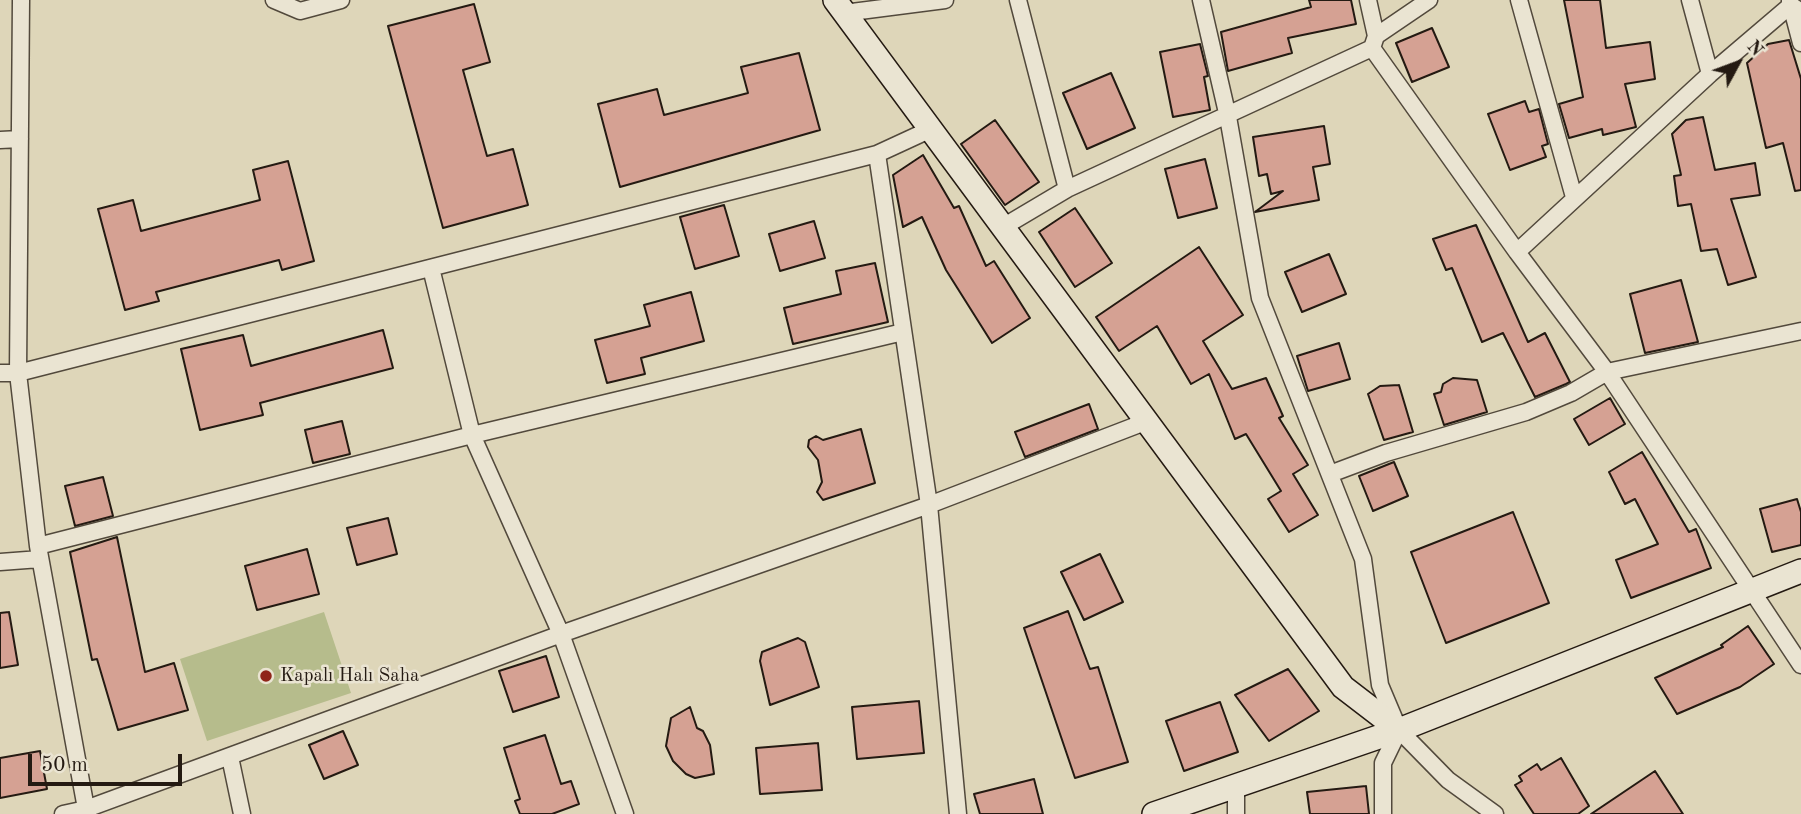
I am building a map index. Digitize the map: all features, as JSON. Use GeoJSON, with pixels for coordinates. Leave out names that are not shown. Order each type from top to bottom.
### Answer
{"type":"FeatureCollection","features":[{"type":"Feature","properties":{"kind":"street"},"geometry":{"type":"LineString","coordinates":[[21,0],[18,373],[39,552],[86,811]]}},
{"type":"Feature","properties":{"kind":"street"},"geometry":{"type":"LineString","coordinates":[[274,0],[300,11],[341,0]]}},
{"type":"Feature","properties":{"kind":"street"},"geometry":{"type":"LineString","coordinates":[[839,6],[946,0]]}},
{"type":"Feature","properties":{"kind":"street"},"geometry":{"type":"LineString","coordinates":[[1018,0],[1067,189]]}},
{"type":"Feature","properties":{"kind":"street"},"geometry":{"type":"LineString","coordinates":[[1201,0],[1228,117],[1260,298],[1363,559],[1380,685],[1399,730],[1383,763],[1383,814]]}},
{"type":"Feature","properties":{"kind":"street"},"geometry":{"type":"LineString","coordinates":[[1368,0],[1374,42],[1517,252],[1607,372],[1801,665]]}},
{"type":"Feature","properties":{"kind":"street"},"geometry":{"type":"LineString","coordinates":[[1003,227],[1067,189],[1228,117],[1374,42],[1429,0]]}},
{"type":"Feature","properties":{"kind":"street"},"geometry":{"type":"LineString","coordinates":[[1519,0],[1574,197]]}},
{"type":"Feature","properties":{"kind":"street"},"geometry":{"type":"LineString","coordinates":[[1690,0],[1710,74]]}},
{"type":"Feature","properties":{"kind":"street"},"geometry":{"type":"LineString","coordinates":[[839,6],[1343,687],[1399,730],[1448,780],[1495,814]]}},
{"type":"Feature","properties":{"kind":"street"},"geometry":{"type":"LineString","coordinates":[[1517,252],[1710,74],[1794,6],[1801,43]]}},
{"type":"Feature","properties":{"kind":"street"},"geometry":{"type":"LineString","coordinates":[[0,373],[18,373],[877,154],[929,130]]}},
{"type":"Feature","properties":{"kind":"street"},"geometry":{"type":"LineString","coordinates":[[0,140],[20,139]]}},
{"type":"Feature","properties":{"kind":"street"},"geometry":{"type":"LineString","coordinates":[[877,154],[929,505],[957,814]]}},
{"type":"Feature","properties":{"kind":"street"},"geometry":{"type":"LineString","coordinates":[[430,268],[472,435],[561,634],[625,814]]}},
{"type":"Feature","properties":{"kind":"street"},"geometry":{"type":"LineString","coordinates":[[1330,474],[1386,453],[1470,431],[1526,412],[1571,393],[1607,372],[1801,331]]}},
{"type":"Feature","properties":{"kind":"street"},"geometry":{"type":"LineString","coordinates":[[0,562],[472,435],[903,332]]}},
{"type":"Feature","properties":{"kind":"street"},"geometry":{"type":"LineString","coordinates":[[62,814],[86,811],[561,634],[929,505],[1145,422]]}},
{"type":"Feature","properties":{"kind":"street"},"geometry":{"type":"LineString","coordinates":[[1154,814],[1399,730],[1801,571]]}},
{"type":"Feature","properties":{"kind":"street"},"geometry":{"type":"LineString","coordinates":[[230,757],[242,814]]}},
{"type":"Feature","properties":{"kind":"street"},"geometry":{"type":"LineString","coordinates":[[1236,786],[1236,814]]}},
{"type":"Feature","properties":{"kind":"green space","name":"Kapalı Halı Saha"},"geometry":{"type":"Polygon","coordinates":[[[324,612],[351,693],[207,741],[180,659],[324,612]]]}},
{"type":"Feature","properties":{"kind":"building"},"geometry":{"type":"Polygon","coordinates":[[[1309,0],[1351,0],[1356,24],[1288,38],[1292,53],[1228,71],[1221,32],[1311,7],[1309,0]]]}},
{"type":"Feature","properties":{"kind":"building"},"geometry":{"type":"Polygon","coordinates":[[[1564,0],[1600,0],[1606,48],[1650,42],[1655,79],[1625,84],[1636,127],[1603,135],[1602,129],[1569,138],[1559,104],[1583,97],[1564,0]]]}},
{"type":"Feature","properties":{"kind":"building"},"geometry":{"type":"Polygon","coordinates":[[[474,4],[490,62],[463,70],[487,156],[513,149],[528,205],[443,228],[388,26],[474,4]]]}},
{"type":"Feature","properties":{"kind":"building"},"geometry":{"type":"Polygon","coordinates":[[[1432,28],[1449,67],[1412,82],[1396,43],[1432,28]]]}},
{"type":"Feature","properties":{"kind":"building"},"geometry":{"type":"Polygon","coordinates":[[[1789,40],[1801,79],[1801,190],[1795,191],[1783,143],[1766,148],[1747,63],[1768,44],[1789,40]]]}},
{"type":"Feature","properties":{"kind":"building"},"geometry":{"type":"Polygon","coordinates":[[[1200,44],[1208,76],[1204,77],[1210,110],[1173,117],[1160,52],[1200,44]]]}},
{"type":"Feature","properties":{"kind":"building"},"geometry":{"type":"Polygon","coordinates":[[[799,53],[820,130],[620,187],[598,104],[657,89],[664,115],[748,93],[741,67],[799,53]]]}},
{"type":"Feature","properties":{"kind":"building"},"geometry":{"type":"Polygon","coordinates":[[[1111,73],[1135,128],[1087,149],[1063,93],[1111,73]]]}},
{"type":"Feature","properties":{"kind":"building"},"geometry":{"type":"Polygon","coordinates":[[[1525,101],[1529,112],[1539,109],[1548,144],[1542,146],[1546,157],[1510,170],[1488,114],[1525,101]]]}},
{"type":"Feature","properties":{"kind":"building"},"geometry":{"type":"Polygon","coordinates":[[[1703,117],[1715,170],[1755,163],[1760,195],[1731,199],[1756,277],[1728,285],[1717,249],[1701,251],[1691,204],[1678,206],[1674,176],[1681,175],[1672,134],[1686,120],[1703,117]]]}},
{"type":"Feature","properties":{"kind":"building"},"geometry":{"type":"Polygon","coordinates":[[[995,120],[1039,182],[1005,205],[961,144],[995,120]]]}},
{"type":"Feature","properties":{"kind":"building"},"geometry":{"type":"Polygon","coordinates":[[[1324,126],[1330,164],[1313,167],[1319,200],[1255,212],[1283,191],[1271,194],[1267,174],[1259,176],[1253,137],[1324,126]]]}},
{"type":"Feature","properties":{"kind":"building"},"geometry":{"type":"Polygon","coordinates":[[[923,155],[954,208],[959,206],[986,266],[994,261],[1030,318],[992,343],[946,270],[922,217],[903,227],[893,175],[923,155]]]}},
{"type":"Feature","properties":{"kind":"building"},"geometry":{"type":"Polygon","coordinates":[[[1205,159],[1217,208],[1178,218],[1165,169],[1205,159]]]}},
{"type":"Feature","properties":{"kind":"building"},"geometry":{"type":"Polygon","coordinates":[[[288,161],[314,261],[282,270],[279,260],[156,292],[159,301],[125,310],[98,209],[133,200],[141,231],[260,200],[253,170],[288,161]]]}},
{"type":"Feature","properties":{"kind":"building"},"geometry":{"type":"Polygon","coordinates":[[[724,205],[739,256],[695,269],[680,217],[724,205]]]}},
{"type":"Feature","properties":{"kind":"building"},"geometry":{"type":"Polygon","coordinates":[[[1075,208],[1112,263],[1075,287],[1039,232],[1075,208]]]}},
{"type":"Feature","properties":{"kind":"building"},"geometry":{"type":"Polygon","coordinates":[[[814,221],[825,258],[780,271],[769,234],[814,221]]]}},
{"type":"Feature","properties":{"kind":"building"},"geometry":{"type":"Polygon","coordinates":[[[1476,225],[1528,342],[1545,333],[1570,382],[1535,397],[1503,333],[1482,342],[1452,268],[1446,270],[1433,239],[1476,225]]]}},
{"type":"Feature","properties":{"kind":"building"},"geometry":{"type":"Polygon","coordinates":[[[1199,247],[1243,315],[1203,341],[1232,389],[1266,378],[1283,416],[1279,418],[1308,465],[1293,474],[1318,515],[1289,532],[1268,499],[1281,491],[1246,434],[1235,439],[1209,374],[1191,384],[1157,326],[1119,351],[1096,317],[1199,247]]]}},
{"type":"Feature","properties":{"kind":"building"},"geometry":{"type":"Polygon","coordinates":[[[1329,254],[1346,294],[1302,312],[1285,272],[1329,254]]]}},
{"type":"Feature","properties":{"kind":"building"},"geometry":{"type":"Polygon","coordinates":[[[875,263],[888,322],[793,344],[784,308],[841,294],[836,271],[875,263]]]}},
{"type":"Feature","properties":{"kind":"building"},"geometry":{"type":"Polygon","coordinates":[[[1681,280],[1698,342],[1645,353],[1630,294],[1681,280]]]}},
{"type":"Feature","properties":{"kind":"building"},"geometry":{"type":"Polygon","coordinates":[[[691,292],[704,341],[641,358],[645,374],[607,383],[595,340],[650,326],[644,305],[691,292]]]}},
{"type":"Feature","properties":{"kind":"building"},"geometry":{"type":"Polygon","coordinates":[[[383,330],[393,368],[260,403],[263,415],[200,430],[181,349],[243,335],[251,366],[383,330]]]}},
{"type":"Feature","properties":{"kind":"building"},"geometry":{"type":"Polygon","coordinates":[[[1339,343],[1350,379],[1308,391],[1297,356],[1339,343]]]}},
{"type":"Feature","properties":{"kind":"building"},"geometry":{"type":"Polygon","coordinates":[[[1453,378],[1477,380],[1487,412],[1444,425],[1434,394],[1441,392],[1443,384],[1453,378]]]}},
{"type":"Feature","properties":{"kind":"building"},"geometry":{"type":"Polygon","coordinates":[[[1399,385],[1413,432],[1384,440],[1368,394],[1380,386],[1399,385]]]}},
{"type":"Feature","properties":{"kind":"building"},"geometry":{"type":"Polygon","coordinates":[[[1610,398],[1625,424],[1589,445],[1574,419],[1610,398]]]}},
{"type":"Feature","properties":{"kind":"building"},"geometry":{"type":"Polygon","coordinates":[[[1089,404],[1098,429],[1025,457],[1015,432],[1089,404]]]}},
{"type":"Feature","properties":{"kind":"building"},"geometry":{"type":"Polygon","coordinates":[[[342,421],[350,454],[313,463],[305,430],[342,421]]]}},
{"type":"Feature","properties":{"kind":"building"},"geometry":{"type":"Polygon","coordinates":[[[861,429],[875,483],[823,500],[817,492],[822,482],[818,460],[808,447],[809,440],[816,436],[823,440],[861,429]]]}},
{"type":"Feature","properties":{"kind":"building"},"geometry":{"type":"Polygon","coordinates":[[[1642,452],[1689,532],[1696,529],[1711,568],[1631,598],[1616,560],[1658,544],[1635,499],[1625,504],[1609,472],[1642,452]]]}},
{"type":"Feature","properties":{"kind":"building"},"geometry":{"type":"Polygon","coordinates":[[[1394,462],[1408,496],[1373,511],[1359,476],[1394,462]]]}},
{"type":"Feature","properties":{"kind":"building"},"geometry":{"type":"Polygon","coordinates":[[[103,477],[113,516],[75,526],[65,486],[103,477]]]}},
{"type":"Feature","properties":{"kind":"building"},"geometry":{"type":"Polygon","coordinates":[[[1797,499],[1801,512],[1801,545],[1772,552],[1760,509],[1797,499]]]}},
{"type":"Feature","properties":{"kind":"building"},"geometry":{"type":"Polygon","coordinates":[[[1513,512],[1549,603],[1446,643],[1411,552],[1513,512]]]}},
{"type":"Feature","properties":{"kind":"building"},"geometry":{"type":"Polygon","coordinates":[[[388,518],[397,554],[357,565],[347,528],[388,518]]]}},
{"type":"Feature","properties":{"kind":"building"},"geometry":{"type":"Polygon","coordinates":[[[117,537],[145,672],[174,663],[188,710],[118,730],[97,659],[92,660],[70,552],[117,537]]]}},
{"type":"Feature","properties":{"kind":"building"},"geometry":{"type":"Polygon","coordinates":[[[307,549],[319,594],[257,610],[245,566],[307,549]]]}},
{"type":"Feature","properties":{"kind":"building"},"geometry":{"type":"Polygon","coordinates":[[[1100,554],[1123,602],[1084,620],[1061,572],[1100,554]]]}},
{"type":"Feature","properties":{"kind":"building"},"geometry":{"type":"Polygon","coordinates":[[[1068,611],[1090,669],[1098,667],[1128,762],[1075,778],[1024,628],[1068,611]]]}},
{"type":"Feature","properties":{"kind":"building"},"geometry":{"type":"Polygon","coordinates":[[[9,612],[18,665],[0,668],[0,613],[9,612]]]}},
{"type":"Feature","properties":{"kind":"building"},"geometry":{"type":"Polygon","coordinates":[[[1748,626],[1774,664],[1740,687],[1677,714],[1655,678],[1723,647],[1721,645],[1748,626]]]}},
{"type":"Feature","properties":{"kind":"building"},"geometry":{"type":"Polygon","coordinates":[[[798,638],[805,642],[819,687],[770,705],[760,661],[762,652],[798,638]]]}},
{"type":"Feature","properties":{"kind":"building"},"geometry":{"type":"Polygon","coordinates":[[[546,656],[559,697],[513,712],[499,671],[546,656]]]}},
{"type":"Feature","properties":{"kind":"building"},"geometry":{"type":"Polygon","coordinates":[[[1288,669],[1319,711],[1269,741],[1235,695],[1288,669]]]}},
{"type":"Feature","properties":{"kind":"building"},"geometry":{"type":"Polygon","coordinates":[[[919,701],[924,753],[857,759],[852,707],[919,701]]]}},
{"type":"Feature","properties":{"kind":"building"},"geometry":{"type":"Polygon","coordinates":[[[1220,702],[1238,752],[1184,771],[1166,721],[1220,702]]]}},
{"type":"Feature","properties":{"kind":"building"},"geometry":{"type":"Polygon","coordinates":[[[690,707],[697,728],[703,731],[710,745],[714,774],[695,778],[686,774],[673,761],[666,746],[671,718],[690,707]]]}},
{"type":"Feature","properties":{"kind":"building"},"geometry":{"type":"Polygon","coordinates":[[[343,731],[358,765],[324,779],[309,745],[343,731]]]}},
{"type":"Feature","properties":{"kind":"building"},"geometry":{"type":"Polygon","coordinates":[[[545,735],[561,784],[571,781],[579,804],[552,814],[520,814],[515,801],[520,799],[504,748],[545,735]]]}},
{"type":"Feature","properties":{"kind":"building"},"geometry":{"type":"Polygon","coordinates":[[[818,743],[822,790],[760,794],[756,748],[818,743]]]}},
{"type":"Feature","properties":{"kind":"building"},"geometry":{"type":"Polygon","coordinates":[[[40,751],[47,789],[0,798],[0,758],[40,751]]]}},
{"type":"Feature","properties":{"kind":"building"},"geometry":{"type":"Polygon","coordinates":[[[1561,758],[1589,806],[1578,814],[1534,814],[1515,785],[1522,781],[1519,776],[1537,764],[1541,770],[1561,758]]]}},
{"type":"Feature","properties":{"kind":"building"},"geometry":{"type":"Polygon","coordinates":[[[1655,771],[1683,814],[1591,814],[1655,771]]]}},
{"type":"Feature","properties":{"kind":"building"},"geometry":{"type":"Polygon","coordinates":[[[1034,779],[1043,814],[980,814],[974,794],[1034,779]]]}},
{"type":"Feature","properties":{"kind":"building"},"geometry":{"type":"Polygon","coordinates":[[[1366,786],[1369,814],[1310,814],[1307,792],[1366,786]]]}},
{"type":"Feature","properties":{"kind":"place","name":"Kapalı Halı Saha"},"geometry":{"type":"Point","coordinates":[266,676]}}]}
